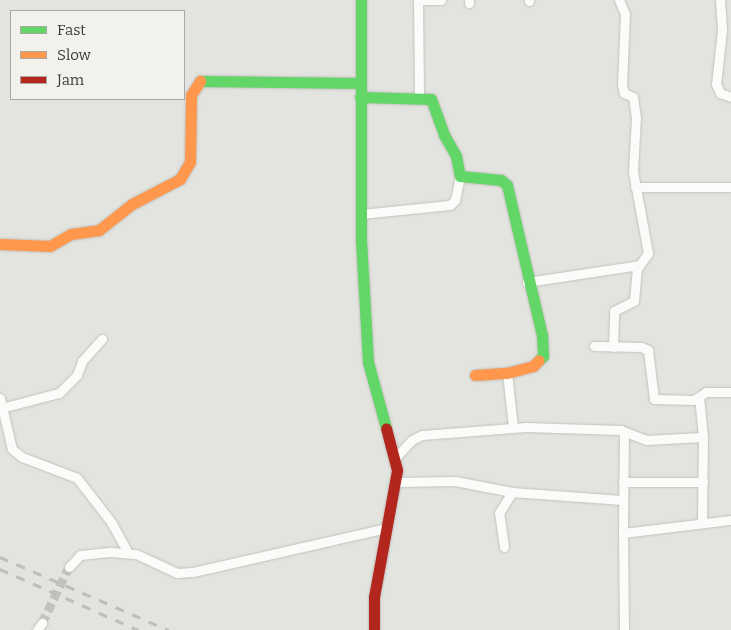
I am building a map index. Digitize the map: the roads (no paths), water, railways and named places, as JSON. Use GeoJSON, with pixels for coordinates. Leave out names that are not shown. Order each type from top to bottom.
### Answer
{"type":"FeatureCollection","features":[{"type":"Feature","properties":{"kind":"street"},"geometry":{"type":"LineString","coordinates":[[361,0],[361,214],[368,362],[379,411],[396,457],[398,482],[374,597],[374,630]]}},
{"type":"Feature","properties":{"kind":"street"},"geometry":{"type":"LineString","coordinates":[[418,0],[419,97]]}},
{"type":"Feature","properties":{"kind":"street"},"geometry":{"type":"LineString","coordinates":[[422,0],[441,0]]}},
{"type":"Feature","properties":{"kind":"street"},"geometry":{"type":"LineString","coordinates":[[613,346],[614,311],[634,301],[639,265],[648,253],[635,187],[636,118],[633,96],[624,92],[622,85],[625,14],[619,0]]}},
{"type":"Feature","properties":{"kind":"street"},"geometry":{"type":"LineString","coordinates":[[720,0],[722,30],[716,84],[720,93],[731,97]]}},
{"type":"Feature","properties":{"kind":"street"},"geometry":{"type":"LineString","coordinates":[[0,244],[50,246],[71,234],[99,230],[132,204],[180,179],[190,162],[191,95],[194,86],[201,80],[360,83]]}},
{"type":"Feature","properties":{"kind":"street"},"geometry":{"type":"LineString","coordinates":[[360,97],[419,97],[431,99],[436,105],[444,135],[456,156],[460,176],[455,200],[450,205],[361,214]]}},
{"type":"Feature","properties":{"kind":"street"},"geometry":{"type":"LineString","coordinates":[[460,176],[506,182],[527,282],[542,335],[543,356],[534,366],[507,373],[475,375]]}},
{"type":"Feature","properties":{"kind":"street"},"geometry":{"type":"LineString","coordinates":[[635,187],[731,187]]}},
{"type":"Feature","properties":{"kind":"street"},"geometry":{"type":"LineString","coordinates":[[527,282],[639,265]]}},
{"type":"Feature","properties":{"kind":"street"},"geometry":{"type":"LineString","coordinates":[[102,339],[82,361],[77,375],[59,393],[0,403],[9,443],[16,454],[77,478],[111,522],[128,553]]}},
{"type":"Feature","properties":{"kind":"street"},"geometry":{"type":"LineString","coordinates":[[594,346],[644,347],[648,350],[654,399],[692,400],[706,392],[731,392]]}},
{"type":"Feature","properties":{"kind":"street"},"geometry":{"type":"LineString","coordinates":[[507,373],[513,427]]}},
{"type":"Feature","properties":{"kind":"street"},"geometry":{"type":"LineString","coordinates":[[699,397],[703,437],[702,522]]}},
{"type":"Feature","properties":{"kind":"street"},"geometry":{"type":"LineString","coordinates":[[396,457],[412,440],[422,436],[513,427],[623,431],[646,440],[703,437]]}},
{"type":"Feature","properties":{"kind":"street"},"geometry":{"type":"LineString","coordinates":[[623,431],[624,630]]}},
{"type":"Feature","properties":{"kind":"street"},"geometry":{"type":"LineString","coordinates":[[398,482],[455,481],[512,492],[622,500]]}},
{"type":"Feature","properties":{"kind":"street"},"geometry":{"type":"LineString","coordinates":[[623,482],[703,482]]}},
{"type":"Feature","properties":{"kind":"street"},"geometry":{"type":"LineString","coordinates":[[504,547],[499,513],[512,492]]}},
{"type":"Feature","properties":{"kind":"street"},"geometry":{"type":"LineString","coordinates":[[623,533],[731,520]]}},
{"type":"Feature","properties":{"kind":"street"},"geometry":{"type":"LineString","coordinates":[[69,567],[80,555],[128,553],[170,571],[192,572],[387,528]]}},
{"type":"Feature","properties":{"kind":"tunnel"},"geometry":{"type":"LineString","coordinates":[[42,623],[69,567]]}},
{"type":"Feature","properties":{"kind":"railway"},"geometry":{"type":"LineString","coordinates":[[0,557],[169,630]]}},
{"type":"Feature","properties":{"kind":"railway"},"geometry":{"type":"LineString","coordinates":[[0,569],[138,630]]}}]}
